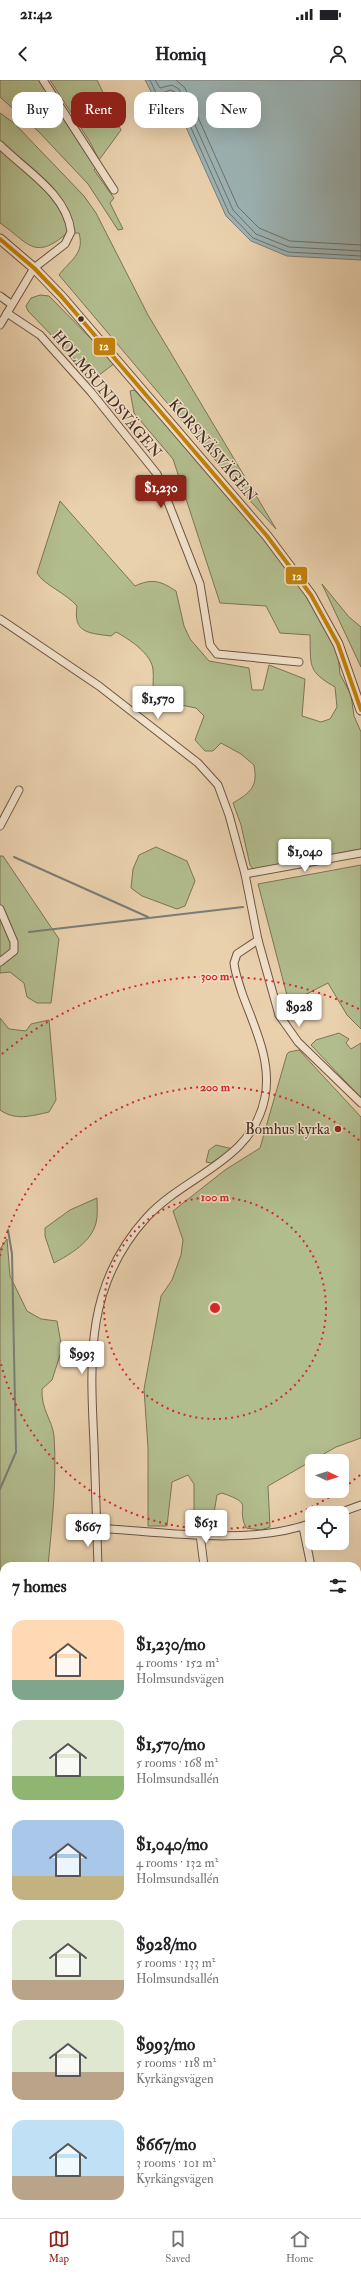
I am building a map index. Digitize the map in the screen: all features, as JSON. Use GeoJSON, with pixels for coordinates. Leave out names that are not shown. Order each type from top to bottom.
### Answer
{"type":"FeatureCollection","features":[{"type":"Feature","properties":{"kind":"street"},"geometry":{"type":"LineString","coordinates":[[43,80],[64,111],[97,166],[114,190]]}},
{"type":"Feature","properties":{"kind":"street"},"geometry":{"type":"LineString","coordinates":[[0,145],[48,189],[62,207],[70,226],[69,239],[65,244],[34,268],[11,304],[0,325]]}},
{"type":"Feature","properties":{"kind":"street","name":"KORSNÄSVÄGEN"},"geometry":{"type":"LineString","coordinates":[[0,239],[34,268],[156,405],[267,536],[311,595],[338,644],[361,710]]}},
{"type":"Feature","properties":{"kind":"street"},"geometry":{"type":"LineString","coordinates":[[0,296],[11,304]]}},
{"type":"Feature","properties":{"kind":"street","name":"HOLMSUNDSVÄGEN"},"geometry":{"type":"LineString","coordinates":[[7,313],[40,335],[90,392],[157,474],[200,584],[210,645],[217,654],[299,662]]}},
{"type":"Feature","properties":{"kind":"street"},"geometry":{"type":"LineString","coordinates":[[0,618],[99,686],[203,767],[221,793],[245,874],[258,940],[275,1005],[283,1023],[298,1042],[361,1103]]}},
{"type":"Feature","properties":{"kind":"street"},"geometry":{"type":"LineString","coordinates":[[0,826],[19,790]]}},
{"type":"Feature","properties":{"kind":"street"},"geometry":{"type":"LineString","coordinates":[[245,874],[361,853]]}},
{"type":"Feature","properties":{"kind":"street"},"geometry":{"type":"LineString","coordinates":[[0,909],[14,942],[14,951],[0,962]]}},
{"type":"Feature","properties":{"kind":"street"},"geometry":{"type":"LineString","coordinates":[[98,1562],[91,1364],[97,1314],[112,1270],[140,1225],[162,1203],[238,1148],[248,1138],[258,1120],[267,1088],[266,1065],[234,963],[237,954],[258,940]]}},
{"type":"Feature","properties":{"kind":"street"},"geometry":{"type":"LineString","coordinates":[[349,1510],[361,1505]]}},
{"type":"Feature","properties":{"kind":"street"},"geometry":{"type":"LineString","coordinates":[[97,1528],[200,1534],[256,1535],[303,1527],[310,1562]]}},
{"type":"Feature","properties":{"kind":"street"},"geometry":{"type":"LineString","coordinates":[[200,1534],[204,1562]]}},
{"type":"Feature","properties":{"kind":"green space"},"geometry":{"type":"Polygon","coordinates":[[[0,80],[40,80],[48,92],[12,92],[12,108],[0,97],[0,80]]]}},
{"type":"Feature","properties":{"kind":"green space"},"geometry":{"type":"Polygon","coordinates":[[[50,80],[97,80],[103,92],[71,92],[71,113],[63,100],[63,92],[58,92],[50,80]]]}},
{"type":"Feature","properties":{"kind":"green space"},"geometry":{"type":"Polygon","coordinates":[[[0,113],[12,122],[12,128],[19,128],[84,196],[96,213],[148,315],[276,529],[244,494],[59,275],[78,252],[80,246],[79,233],[67,233],[56,242],[39,248],[25,242],[0,223],[0,113]]]}},
{"type":"Feature","properties":{"kind":"green space"},"geometry":{"type":"Polygon","coordinates":[[[63,116],[96,168],[94,170],[114,198],[110,203],[123,229],[118,230],[88,184],[35,128],[63,128],[63,116]]]}},
{"type":"Feature","properties":{"kind":"green space"},"geometry":{"type":"Polygon","coordinates":[[[81,128],[120,128],[121,130],[99,160],[81,128]]]}},
{"type":"Feature","properties":{"kind":"green space"},"geometry":{"type":"Polygon","coordinates":[[[40,295],[49,296],[115,363],[94,379],[28,311],[26,306],[31,298],[40,295]]]}},
{"type":"Feature","properties":{"kind":"green space"},"geometry":{"type":"Polygon","coordinates":[[[134,390],[187,447],[263,537],[308,596],[337,646],[340,674],[351,695],[354,716],[361,732],[361,849],[254,870],[250,865],[241,825],[233,803],[244,796],[252,788],[255,779],[254,765],[241,754],[221,743],[213,751],[205,751],[195,740],[204,716],[196,708],[171,703],[154,692],[152,664],[149,658],[133,643],[116,632],[111,636],[95,634],[80,627],[77,622],[76,615],[77,606],[37,573],[60,501],[135,586],[151,581],[166,585],[176,591],[184,626],[190,639],[209,661],[249,668],[252,690],[263,690],[269,665],[305,679],[302,716],[321,722],[330,719],[337,707],[335,687],[319,676],[312,667],[310,635],[280,633],[266,606],[220,603],[173,459],[134,413],[130,391],[134,390]]]}},
{"type":"Feature","properties":{"kind":"green space"},"geometry":{"type":"Polygon","coordinates":[[[322,584],[349,617],[361,627],[361,667],[322,584]]]}},
{"type":"Feature","properties":{"kind":"green space"},"geometry":{"type":"Polygon","coordinates":[[[156,847],[187,861],[195,881],[185,906],[177,909],[142,896],[131,888],[133,869],[139,855],[156,847]]]}},
{"type":"Feature","properties":{"kind":"green space"},"geometry":{"type":"Polygon","coordinates":[[[0,856],[3,856],[59,939],[51,1003],[37,1003],[27,997],[24,983],[10,972],[0,973],[0,856]]]}},
{"type":"Feature","properties":{"kind":"green space"},"geometry":{"type":"Polygon","coordinates":[[[361,865],[361,1029],[347,1015],[328,983],[289,1003],[258,884],[361,865]]]}},
{"type":"Feature","properties":{"kind":"green space"},"geometry":{"type":"Polygon","coordinates":[[[0,1018],[9,1029],[26,1031],[31,1024],[49,1020],[56,1100],[49,1112],[18,1117],[12,1116],[0,1110],[0,1018]]]}},
{"type":"Feature","properties":{"kind":"green space"},"geometry":{"type":"Polygon","coordinates":[[[339,1033],[349,1039],[346,1043],[351,1049],[361,1043],[361,1098],[311,1045],[316,1040],[339,1033]]]}},
{"type":"Feature","properties":{"kind":"green space"},"geometry":{"type":"Polygon","coordinates":[[[299,1050],[361,1117],[361,1438],[336,1447],[324,1454],[305,1454],[305,1465],[268,1486],[270,1527],[261,1530],[246,1528],[242,1514],[242,1503],[239,1500],[222,1493],[217,1495],[212,1525],[200,1524],[194,1518],[194,1484],[188,1475],[172,1482],[167,1526],[148,1526],[148,1448],[144,1389],[161,1296],[172,1280],[181,1255],[183,1240],[173,1211],[225,1170],[260,1148],[287,1054],[289,1052],[299,1050]]]}},
{"type":"Feature","properties":{"kind":"green space"},"geometry":{"type":"Polygon","coordinates":[[[216,1145],[233,1149],[211,1163],[206,1162],[209,1150],[216,1145]]]}},
{"type":"Feature","properties":{"kind":"green space"},"geometry":{"type":"Polygon","coordinates":[[[97,1198],[97,1220],[90,1236],[80,1247],[54,1263],[45,1236],[45,1228],[70,1210],[97,1198]]]}},
{"type":"Feature","properties":{"kind":"green space"},"geometry":{"type":"Polygon","coordinates":[[[7,1239],[10,1276],[27,1311],[41,1319],[57,1321],[62,1349],[52,1380],[42,1389],[43,1403],[53,1430],[55,1452],[54,1501],[48,1562],[0,1562],[0,1249],[7,1239]]]}},
{"type":"Feature","properties":{"kind":"water"},"geometry":{"type":"Polygon","coordinates":[[[145,80],[361,80],[361,260],[287,256],[251,241],[226,216],[186,128],[198,128],[198,92],[151,92],[145,80]]]}},
{"type":"Feature","properties":{"kind":"waterway"},"geometry":{"type":"LineString","coordinates":[[14,857],[148,917]]}},
{"type":"Feature","properties":{"kind":"waterway"},"geometry":{"type":"LineString","coordinates":[[29,932],[243,907]]}},
{"type":"Feature","properties":{"kind":"waterway"},"geometry":{"type":"LineString","coordinates":[[0,1489],[16,1452],[12,1254],[8,1230]]}},
{"type":"Feature","properties":{"kind":"transit line","name":"12"},"geometry":{"type":"LineString","coordinates":[[0,239],[34,268],[62,297],[267,536],[311,595],[338,644],[361,710]]}},
{"type":"Feature","properties":{"kind":"place","name":"Bomhus kyrka"},"geometry":{"type":"Point","coordinates":[338,1129]}}]}
